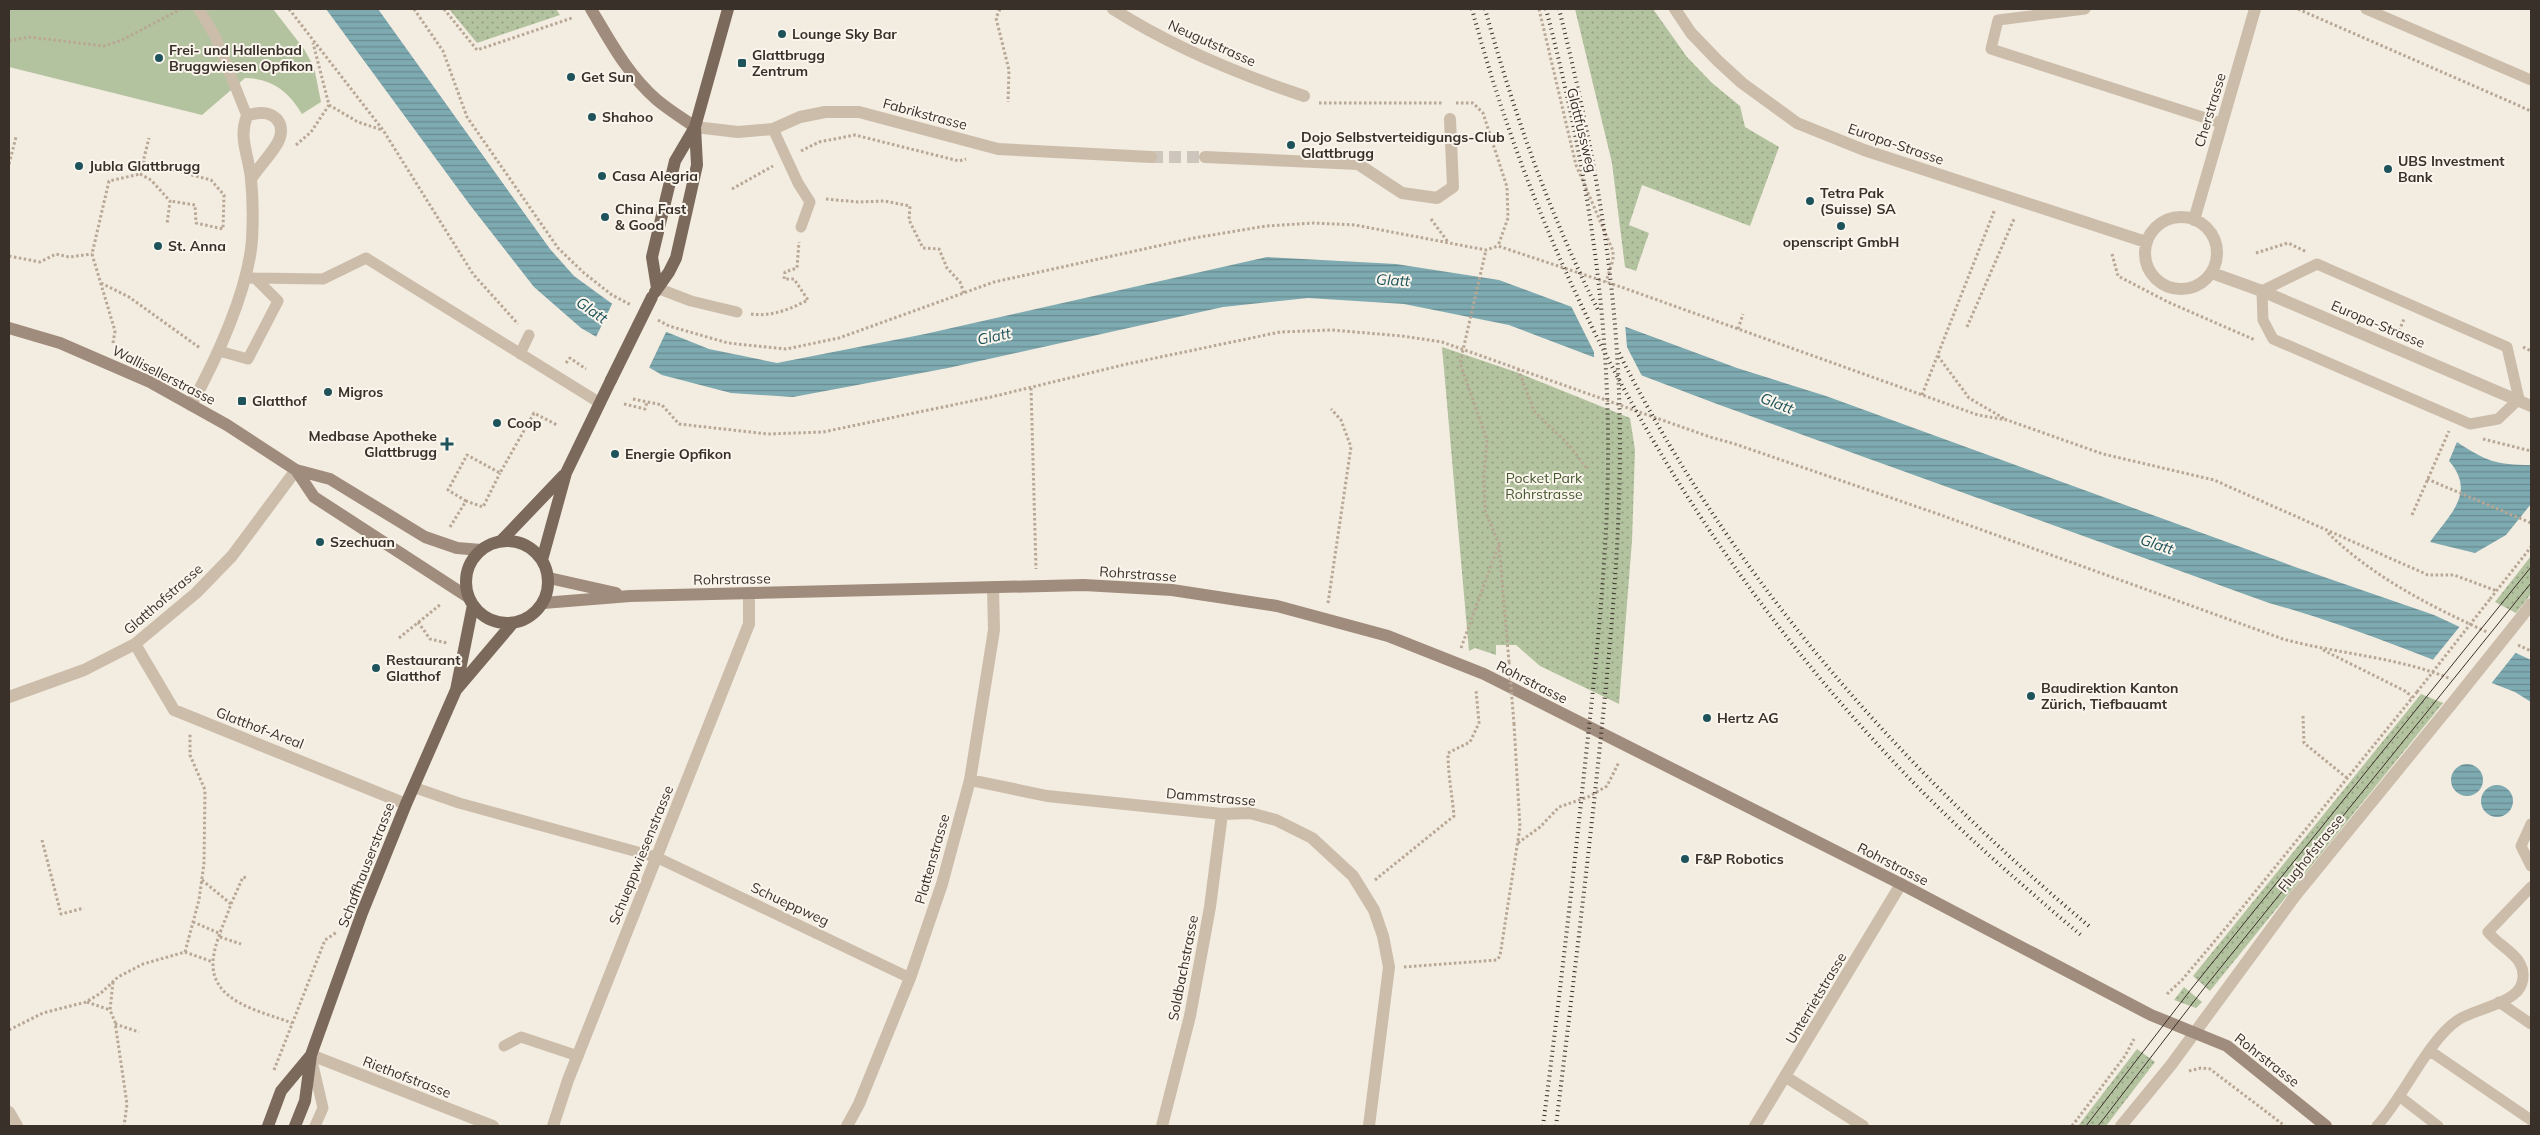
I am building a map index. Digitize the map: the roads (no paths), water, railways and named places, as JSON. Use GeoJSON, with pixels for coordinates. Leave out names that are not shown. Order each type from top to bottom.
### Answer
{"type":"FeatureCollection","features":[{"type":"Feature","properties":{"kind":"main road"},"geometry":{"type":"LineString","coordinates":[[591,9],[621,60],[638,82],[657,100],[695,127]]}},
{"type":"Feature","properties":{"kind":"main road"},"geometry":{"type":"LineString","coordinates":[[654,292],[652,257],[674,160],[695,127],[728,9]]}},
{"type":"Feature","properties":{"kind":"main road"},"geometry":{"type":"LineString","coordinates":[[542,560],[566,473],[654,292],[669,272],[681,235],[697,165],[695,127]]}},
{"type":"Feature","properties":{"kind":"main road","name":"Wallisellerstrasse"},"geometry":{"type":"LineString","coordinates":[[9,328],[60,343],[106,362],[191,405],[296,470],[330,479],[433,540],[457,548],[481,550]]}},
{"type":"Feature","properties":{"kind":"main road","name":"Wallisellerstrasse"},"geometry":{"type":"LineString","coordinates":[[296,470],[314,497],[470,601]]}},
{"type":"Feature","properties":{"kind":"main road"},"geometry":{"type":"LineString","coordinates":[[481,550],[501,541],[566,473]]}},
{"type":"Feature","properties":{"kind":"main road"},"geometry":{"type":"LineString","coordinates":[[501,541],[524,544],[542,560],[549,578],[548,591],[544,603]]}},
{"type":"Feature","properties":{"kind":"main road","name":"Schaffhauserstrasse"},"geometry":{"type":"LineString","coordinates":[[295,1126],[305,1101],[310,1055],[362,913],[413,787],[456,690],[470,601],[466,576],[469,566],[481,550]]}},
{"type":"Feature","properties":{"kind":"main road","name":"Rohrstrasse"},"geometry":{"type":"LineString","coordinates":[[549,578],[630,596]]}},
{"type":"Feature","properties":{"kind":"main road","name":"Rohrstrasse"},"geometry":{"type":"LineString","coordinates":[[544,603],[630,596],[1084,585],[1172,590],[1277,606],[1388,636],[1484,674],[1901,884],[2139,1009],[2227,1046],[2326,1126]]}},
{"type":"Feature","properties":{"kind":"main road"},"geometry":{"type":"LineString","coordinates":[[470,601],[490,620],[512,624]]}},
{"type":"Feature","properties":{"kind":"main road","name":"Schaffhauserstrasse"},"geometry":{"type":"LineString","coordinates":[[456,690],[512,624],[530,617],[544,603]]}},
{"type":"Feature","properties":{"kind":"main road","name":"Schaffhauserstrasse"},"geometry":{"type":"LineString","coordinates":[[268,1126],[281,1091],[310,1055]]}},
{"type":"Feature","properties":{"kind":"street","name":"Neugutstrasse"},"geometry":{"type":"LineString","coordinates":[[1113,9],[1150,32],[1269,84],[1304,96]]}},
{"type":"Feature","properties":{"kind":"street","name":"Europa-Strasse"},"geometry":{"type":"LineString","coordinates":[[1675,9],[1692,33],[1724,67],[1764,100],[1797,123],[1864,150],[2146,242]]}},
{"type":"Feature","properties":{"kind":"street","name":"Cherstrasse"},"geometry":{"type":"LineString","coordinates":[[2194,220],[2255,9]]}},
{"type":"Feature","properties":{"kind":"street"},"geometry":{"type":"LineString","coordinates":[[191,405],[219,351],[250,278],[252,240],[251,179],[242,128],[247,116],[259,111],[272,113],[278,120],[280,132],[276,147],[251,179]]}},
{"type":"Feature","properties":{"kind":"street","name":"Fabrikstrasse"},"geometry":{"type":"LineString","coordinates":[[695,127],[738,132],[772,129],[800,117],[825,112],[859,112],[998,149],[1151,157]]}},
{"type":"Feature","properties":{"kind":"street"},"geometry":{"type":"LineString","coordinates":[[1205,157],[1358,164],[1402,193],[1437,198],[1453,186],[1450,119]]}},
{"type":"Feature","properties":{"kind":"street"},"geometry":{"type":"LineString","coordinates":[[2183,217],[2194,220],[2203,225],[2215,242],[2216,263],[2212,272],[2204,281],[2194,287],[2182,290],[2171,288],[2152,275],[2146,265],[2146,242],[2152,231],[2160,224],[2183,217]]}},
{"type":"Feature","properties":{"kind":"street","name":"Europa-Strasse"},"geometry":{"type":"LineString","coordinates":[[2212,272],[2262,291],[2519,399],[2531,406]]}},
{"type":"Feature","properties":{"kind":"street","name":"Glatthofstrasse"},"geometry":{"type":"LineString","coordinates":[[9,697],[84,670],[135,644],[196,594],[232,556],[296,470]]}},
{"type":"Feature","properties":{"kind":"street","name":"Plattenstrasse"},"geometry":{"type":"LineString","coordinates":[[847,1126],[858,1104],[910,978],[942,884],[970,780],[994,630],[993,587]]}},
{"type":"Feature","properties":{"kind":"street","name":"Schueppwiesenstrasse"},"geometry":{"type":"LineString","coordinates":[[553,1126],[578,1056],[749,624],[749,593]]}},
{"type":"Feature","properties":{"kind":"street","name":"Flughofstrasse"},"geometry":{"type":"LineString","coordinates":[[2121,1126],[2172,1065],[2295,896],[2531,604]]}},
{"type":"Feature","properties":{"kind":"street","name":"Glatthof-Areal"},"geometry":{"type":"LineString","coordinates":[[135,644],[174,710],[406,804]]}},
{"type":"Feature","properties":{"kind":"street","name":"Dammstrasse"},"geometry":{"type":"LineString","coordinates":[[970,780],[1047,796],[1222,814],[1250,813],[1296,829],[1327,850],[1353,876],[1374,910],[1389,967],[1369,1126]]}},
{"type":"Feature","properties":{"kind":"street","name":"Soldbachstrasse"},"geometry":{"type":"LineString","coordinates":[[1162,1126],[1191,1007],[1210,907],[1222,814]]}},
{"type":"Feature","properties":{"kind":"street","name":"Unterrietstrasse"},"geometry":{"type":"LineString","coordinates":[[1754,1126],[1786,1078],[1901,884]]}},
{"type":"Feature","properties":{"kind":"street","name":"Riethofstrasse"},"geometry":{"type":"LineString","coordinates":[[310,1055],[493,1126]]}},
{"type":"Feature","properties":{"kind":"street"},"geometry":{"type":"LineString","coordinates":[[1786,1078],[1863,1126]]}},
{"type":"Feature","properties":{"kind":"street"},"geometry":{"type":"LineString","coordinates":[[9,1112],[17,1126]]}},
{"type":"Feature","properties":{"kind":"lane"},"geometry":{"type":"LineString","coordinates":[[199,9],[215,36],[247,116]]}},
{"type":"Feature","properties":{"kind":"lane"},"geometry":{"type":"LineString","coordinates":[[2086,9],[1998,20],[1991,50],[2222,123]]}},
{"type":"Feature","properties":{"kind":"lane"},"geometry":{"type":"LineString","coordinates":[[2366,9],[2531,80]]}},
{"type":"Feature","properties":{"kind":"lane"},"geometry":{"type":"LineString","coordinates":[[772,129],[798,183],[810,202],[801,227]]}},
{"type":"Feature","properties":{"kind":"lane"},"geometry":{"type":"LineString","coordinates":[[250,278],[323,280],[366,258],[600,403]]}},
{"type":"Feature","properties":{"kind":"lane"},"geometry":{"type":"LineString","coordinates":[[2317,264],[2507,347],[2519,399],[2498,420],[2470,424],[2273,339],[2263,320],[2262,291],[2317,264]]}},
{"type":"Feature","properties":{"kind":"lane"},"geometry":{"type":"LineString","coordinates":[[219,351],[248,359],[278,301],[250,278]]}},
{"type":"Feature","properties":{"kind":"lane"},"geometry":{"type":"LineString","coordinates":[[654,292],[737,312]]}},
{"type":"Feature","properties":{"kind":"lane"},"geometry":{"type":"LineString","coordinates":[[520,354],[529,335]]}},
{"type":"Feature","properties":{"kind":"lane","name":"Schueppweg"},"geometry":{"type":"LineString","coordinates":[[413,787],[656,857],[910,978]]}},
{"type":"Feature","properties":{"kind":"lane"},"geometry":{"type":"LineString","coordinates":[[2531,824],[2521,846],[2531,866]]}},
{"type":"Feature","properties":{"kind":"lane"},"geometry":{"type":"LineString","coordinates":[[2377,1126],[2446,1030],[2458,1020],[2511,998],[2517,992],[2522,984],[2526,965],[2495,941],[2488,932],[2531,887]]}},
{"type":"Feature","properties":{"kind":"lane"},"geometry":{"type":"LineString","coordinates":[[2499,1002],[2531,1024]]}},
{"type":"Feature","properties":{"kind":"lane"},"geometry":{"type":"LineString","coordinates":[[504,1046],[521,1037],[578,1056]]}},
{"type":"Feature","properties":{"kind":"lane"},"geometry":{"type":"LineString","coordinates":[[2430,1051],[2531,1120]]}},
{"type":"Feature","properties":{"kind":"lane"},"geometry":{"type":"LineString","coordinates":[[310,1055],[322,1108],[315,1126]]}},
{"type":"Feature","properties":{"kind":"lane"},"geometry":{"type":"LineString","coordinates":[[2399,1096],[2438,1126]]}},
{"type":"Feature","properties":{"kind":"water","name":"Glatt"},"geometry":{"type":"Polygon","coordinates":[[[326,9],[378,9],[550,249],[574,276],[611,303],[664,331],[709,349],[777,363],[925,334],[1267,257],[1396,264],[1499,280],[1737,368],[1826,396],[2298,568],[2434,615],[2531,660],[2531,702],[2515,692],[2362,633],[2269,603],[1717,404],[1509,325],[1404,304],[1308,298],[1223,307],[948,368],[793,397],[731,393],[662,375],[581,328],[534,287],[470,205],[326,9]]]}},
{"type":"Feature","properties":{"kind":"water"},"geometry":{"type":"Polygon","coordinates":[[[2457,442],[2492,461],[2531,465],[2531,504],[2506,535],[2475,553],[2430,542],[2452,513],[2460,494],[2461,483],[2449,461],[2457,442]]]}},
{"type":"Feature","properties":{"kind":"water"},"geometry":{"type":"Polygon","coordinates":[[[2467,764],[2479,768],[2483,780],[2479,792],[2467,796],[2455,792],[2451,780],[2455,768],[2467,764]]]}},
{"type":"Feature","properties":{"kind":"water"},"geometry":{"type":"Polygon","coordinates":[[[2497,785],[2508,790],[2513,801],[2508,812],[2497,817],[2486,812],[2481,801],[2486,790],[2497,785]]]}},
{"type":"Feature","properties":{"kind":"tunnel"},"geometry":{"type":"LineString","coordinates":[[1151,157],[1205,157]]}},
{"type":"Feature","properties":{"kind":"tram line"},"geometry":{"type":"LineString","coordinates":[[2086,1126],[2192,988],[2531,567]]}},
{"type":"Feature","properties":{"kind":"tram line"},"geometry":{"type":"LineString","coordinates":[[2098,1126],[2205,987],[2531,583]]}},
{"type":"Feature","properties":{"kind":"railway"},"geometry":{"type":"LineString","coordinates":[[1472,9],[1503,113],[1541,214],[1585,313],[1635,410],[1691,502],[1753,592],[1819,677],[1891,759],[1960,828],[2082,936]]}},
{"type":"Feature","properties":{"kind":"railway"},"geometry":{"type":"LineString","coordinates":[[1485,9],[1508,87],[1535,164],[1565,239],[1599,312]]}},
{"type":"Feature","properties":{"kind":"railway"},"geometry":{"type":"LineString","coordinates":[[1543,1126],[1566,941],[1595,665],[1608,484],[1607,394],[1600,296],[1594,248],[1569,104],[1546,9]]}},
{"type":"Feature","properties":{"kind":"railway"},"geometry":{"type":"LineString","coordinates":[[1556,1126],[1604,707],[1613,612],[1620,468],[1618,371],[1605,234],[1580,98],[1559,9]]}},
{"type":"Feature","properties":{"kind":"railway"},"geometry":{"type":"LineString","coordinates":[[1619,353],[1664,435],[1713,515],[1767,591],[1825,664],[1886,734],[1951,801],[2019,865],[2090,927]]}},
{"type":"Feature","properties":{"kind":"place","name":"Lounge Sky Bar"},"geometry":{"type":"Point","coordinates":[782,34]}},
{"type":"Feature","properties":{"kind":"place","name":"Frei- und Hallenbad Bruggwiesen Opfikon"},"geometry":{"type":"Point","coordinates":[159,58]}},
{"type":"Feature","properties":{"kind":"place","name":"Glattbrugg Zentrum"},"geometry":{"type":"Point","coordinates":[742,63]}},
{"type":"Feature","properties":{"kind":"place","name":"Get Sun"},"geometry":{"type":"Point","coordinates":[571,77]}},
{"type":"Feature","properties":{"kind":"place","name":"Shahoo"},"geometry":{"type":"Point","coordinates":[592,117]}},
{"type":"Feature","properties":{"kind":"place","name":"Dojo Selbstverteidigungs-Club Glattbrugg"},"geometry":{"type":"Point","coordinates":[1291,145]}},
{"type":"Feature","properties":{"kind":"place","name":"Jubla Glattbrugg"},"geometry":{"type":"Point","coordinates":[79,166]}},
{"type":"Feature","properties":{"kind":"place","name":"UBS Investment Bank"},"geometry":{"type":"Point","coordinates":[2388,169]}},
{"type":"Feature","properties":{"kind":"place","name":"Casa Alegria"},"geometry":{"type":"Point","coordinates":[602,176]}},
{"type":"Feature","properties":{"kind":"place","name":"Tetra Pak (Suisse) SA"},"geometry":{"type":"Point","coordinates":[1810,201]}},
{"type":"Feature","properties":{"kind":"place","name":"China Fast & Good"},"geometry":{"type":"Point","coordinates":[605,217]}},
{"type":"Feature","properties":{"kind":"place","name":"openscript GmbH"},"geometry":{"type":"Point","coordinates":[1841,226]}},
{"type":"Feature","properties":{"kind":"place","name":"St. Anna"},"geometry":{"type":"Point","coordinates":[158,246]}},
{"type":"Feature","properties":{"kind":"place","name":"Migros"},"geometry":{"type":"Point","coordinates":[328,392]}},
{"type":"Feature","properties":{"kind":"place","name":"Glatthof"},"geometry":{"type":"Point","coordinates":[242,401]}},
{"type":"Feature","properties":{"kind":"place","name":"Coop"},"geometry":{"type":"Point","coordinates":[497,423]}},
{"type":"Feature","properties":{"kind":"place","name":"Medbase Apotheke Glattbrugg"},"geometry":{"type":"Point","coordinates":[447,444]}},
{"type":"Feature","properties":{"kind":"place","name":"Energie Opfikon"},"geometry":{"type":"Point","coordinates":[615,454]}},
{"type":"Feature","properties":{"kind":"place","name":"Szechuan"},"geometry":{"type":"Point","coordinates":[320,542]}},
{"type":"Feature","properties":{"kind":"place","name":"Restaurant Glatthof"},"geometry":{"type":"Point","coordinates":[376,668]}},
{"type":"Feature","properties":{"kind":"place","name":"Baudirektion Kanton Zürich, Tiefbauamt"},"geometry":{"type":"Point","coordinates":[2031,696]}},
{"type":"Feature","properties":{"kind":"place","name":"Hertz AG"},"geometry":{"type":"Point","coordinates":[1707,718]}},
{"type":"Feature","properties":{"kind":"place","name":"F&P Robotics"},"geometry":{"type":"Point","coordinates":[1685,859]}},
{"type":"Feature","properties":{"kind":"park label","name":"Pocket Park Rohrstrasse"},"geometry":{"type":"Point","coordinates":[1544,486]}}]}
